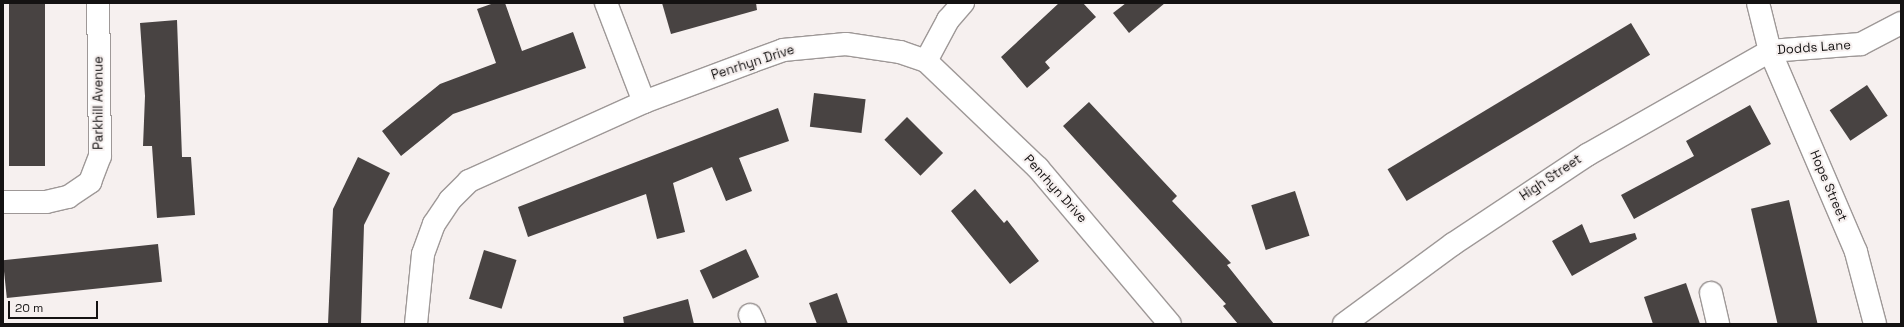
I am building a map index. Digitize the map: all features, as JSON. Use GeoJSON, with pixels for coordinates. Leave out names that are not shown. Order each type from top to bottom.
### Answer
{"type":"FeatureCollection","features":[{"type":"Feature","properties":{"kind":"street","name":"Parkhill Avenue"},"geometry":{"type":"LineString","coordinates":[[3,202],[46,202],[68,197],[90,182],[100,156],[98,3]]}},
{"type":"Feature","properties":{"kind":"street"},"geometry":{"type":"LineString","coordinates":[[606,3],[644,102]]}},
{"type":"Feature","properties":{"kind":"street"},"geometry":{"type":"LineString","coordinates":[[926,61],[948,20],[964,3]]}},
{"type":"Feature","properties":{"kind":"street","name":"Hope Street"},"geometry":{"type":"LineString","coordinates":[[1758,3],[1770,51],[1856,252],[1875,324]]}},
{"type":"Feature","properties":{"kind":"street","name":"Dodds Lane"},"geometry":{"type":"LineString","coordinates":[[1770,51],[1861,44],[1901,23]]}},
{"type":"Feature","properties":{"kind":"street","name":"Penrhyn Drive"},"geometry":{"type":"LineString","coordinates":[[416,324],[423,254],[434,224],[450,200],[469,181],[644,102],[783,50],[819,45],[873,47],[926,61],[1038,168],[1170,324]]}},
{"type":"Feature","properties":{"kind":"street","name":"High Street"},"geometry":{"type":"LineString","coordinates":[[1355,321],[1453,244],[1587,155],[1770,51]]}},
{"type":"Feature","properties":{"kind":"street"},"geometry":{"type":"LineString","coordinates":[[1712,292],[1718,324]]}},
{"type":"Feature","properties":{"kind":"building"},"geometry":{"type":"Polygon","coordinates":[[[9,3],[45,3],[45,166],[9,166],[9,3]]]}},
{"type":"Feature","properties":{"kind":"building"},"geometry":{"type":"Polygon","coordinates":[[[494,3],[505,3],[522,51],[573,32],[586,68],[453,114],[401,156],[382,131],[440,84],[496,63],[477,9],[494,3]]]}},
{"type":"Feature","properties":{"kind":"building"},"geometry":{"type":"Polygon","coordinates":[[[662,3],[756,3],[757,10],[671,34],[662,3]]]}},
{"type":"Feature","properties":{"kind":"building"},"geometry":{"type":"Polygon","coordinates":[[[1059,3],[1083,3],[1096,17],[1045,62],[1050,68],[1027,88],[1001,57],[1059,3]]]}},
{"type":"Feature","properties":{"kind":"building"},"geometry":{"type":"Polygon","coordinates":[[[1126,3],[1165,3],[1129,33],[1113,13],[1126,3]]]}},
{"type":"Feature","properties":{"kind":"building"},"geometry":{"type":"Polygon","coordinates":[[[177,20],[182,157],[191,157],[195,215],[157,218],[152,146],[143,146],[145,96],[140,23],[177,20]]]}},
{"type":"Feature","properties":{"kind":"building"},"geometry":{"type":"Polygon","coordinates":[[[1631,23],[1650,55],[1407,201],[1388,169],[1631,23]]]}},
{"type":"Feature","properties":{"kind":"building"},"geometry":{"type":"Polygon","coordinates":[[[1867,85],[1888,116],[1850,141],[1830,110],[1867,85]]]}},
{"type":"Feature","properties":{"kind":"building"},"geometry":{"type":"Polygon","coordinates":[[[814,93],[866,99],[861,133],[810,127],[814,93]]]}},
{"type":"Feature","properties":{"kind":"building"},"geometry":{"type":"Polygon","coordinates":[[[1089,102],[1177,196],[1172,201],[1231,263],[1227,265],[1274,324],[1238,324],[1223,306],[1226,304],[1063,126],[1089,102]]]}},
{"type":"Feature","properties":{"kind":"building"},"geometry":{"type":"Polygon","coordinates":[[[1750,105],[1771,144],[1634,219],[1621,195],[1694,156],[1686,141],[1750,105]]]}},
{"type":"Feature","properties":{"kind":"building"},"geometry":{"type":"Polygon","coordinates":[[[778,108],[789,141],[739,158],[752,191],[726,201],[712,167],[673,183],[685,232],[657,239],[646,194],[528,237],[518,207],[778,108]]]}},
{"type":"Feature","properties":{"kind":"building"},"geometry":{"type":"Polygon","coordinates":[[[907,117],[943,153],[920,176],[884,140],[907,117]]]}},
{"type":"Feature","properties":{"kind":"building"},"geometry":{"type":"Polygon","coordinates":[[[358,157],[390,173],[364,225],[361,324],[328,324],[333,209],[358,157]]]}},
{"type":"Feature","properties":{"kind":"building"},"geometry":{"type":"Polygon","coordinates":[[[975,189],[1004,223],[1007,220],[1039,261],[1010,284],[951,211],[975,189]]]}},
{"type":"Feature","properties":{"kind":"building"},"geometry":{"type":"Polygon","coordinates":[[[1295,191],[1310,236],[1266,250],[1251,205],[1295,191]]]}},
{"type":"Feature","properties":{"kind":"building"},"geometry":{"type":"Polygon","coordinates":[[[1789,200],[1818,324],[1778,324],[1751,209],[1789,200]]]}},
{"type":"Feature","properties":{"kind":"building"},"geometry":{"type":"Polygon","coordinates":[[[1582,224],[1590,243],[1635,233],[1637,239],[1572,276],[1552,241],[1582,224]]]}},
{"type":"Feature","properties":{"kind":"building"},"geometry":{"type":"Polygon","coordinates":[[[158,244],[162,282],[7,298],[3,260],[158,244]]]}},
{"type":"Feature","properties":{"kind":"building"},"geometry":{"type":"Polygon","coordinates":[[[746,249],[759,277],[713,299],[700,271],[746,249]]]}},
{"type":"Feature","properties":{"kind":"building"},"geometry":{"type":"Polygon","coordinates":[[[484,250],[517,260],[502,309],[469,299],[484,250]]]}},
{"type":"Feature","properties":{"kind":"building"},"geometry":{"type":"Polygon","coordinates":[[[1686,283],[1700,324],[1653,324],[1644,297],[1686,283]]]}},
{"type":"Feature","properties":{"kind":"building"},"geometry":{"type":"Polygon","coordinates":[[[837,293],[848,324],[817,324],[809,303],[837,293]]]}},
{"type":"Feature","properties":{"kind":"building"},"geometry":{"type":"Polygon","coordinates":[[[688,299],[694,324],[624,324],[623,317],[688,299]]]}}]}
